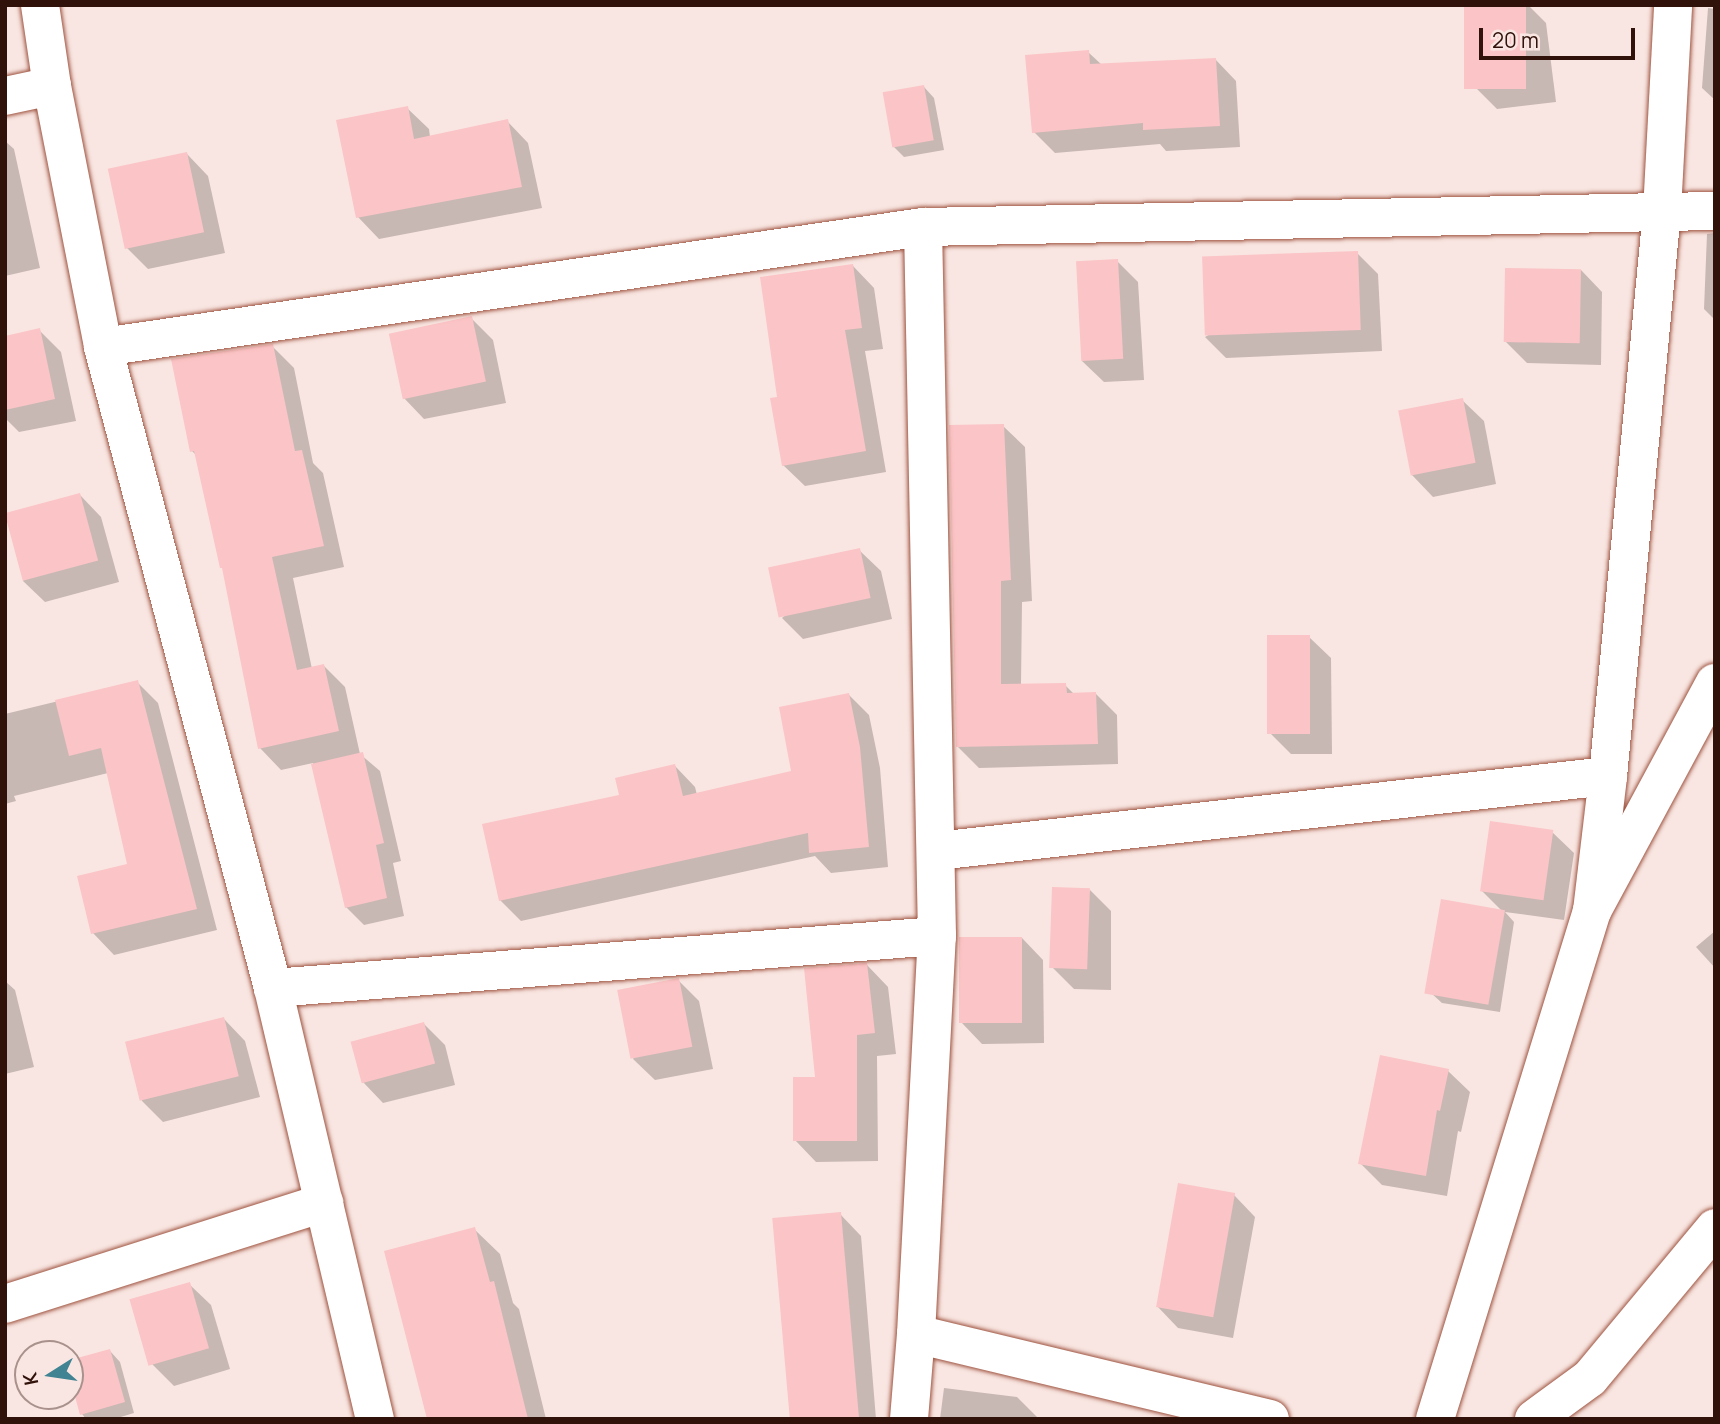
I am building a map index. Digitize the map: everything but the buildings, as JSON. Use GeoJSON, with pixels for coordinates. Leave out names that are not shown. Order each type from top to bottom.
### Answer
{"type":"FeatureCollection","features":[{"type":"Feature","properties":{"kind":"street"},"geometry":{"type":"LineString","coordinates":[[40,5],[52,86],[103,347],[274,988],[374,1419]]}},
{"type":"Feature","properties":{"kind":"street"},"geometry":{"type":"LineString","coordinates":[[1435,1419],[1592,911],[1608,776],[1662,211],[1673,5]]}},
{"type":"Feature","properties":{"kind":"street"},"geometry":{"type":"LineString","coordinates":[[5,96],[52,86]]}},
{"type":"Feature","properties":{"kind":"street"},"geometry":{"type":"LineString","coordinates":[[103,347],[923,227],[1715,211]]}},
{"type":"Feature","properties":{"kind":"street"},"geometry":{"type":"LineString","coordinates":[[909,1419],[937,936],[923,227]]}},
{"type":"Feature","properties":{"kind":"street"},"geometry":{"type":"LineString","coordinates":[[1592,911],[1715,683]]}},
{"type":"Feature","properties":{"kind":"street"},"geometry":{"type":"LineString","coordinates":[[937,851],[1608,776]]}},
{"type":"Feature","properties":{"kind":"street"},"geometry":{"type":"LineString","coordinates":[[274,988],[937,936]]}},
{"type":"Feature","properties":{"kind":"street"},"geometry":{"type":"LineString","coordinates":[[5,1304],[324,1203]]}},
{"type":"Feature","properties":{"kind":"street"},"geometry":{"type":"LineString","coordinates":[[1534,1419],[1590,1378],[1715,1228]]}},
{"type":"Feature","properties":{"kind":"street"},"geometry":{"type":"LineString","coordinates":[[916,1334],[1270,1419]]}}]}
